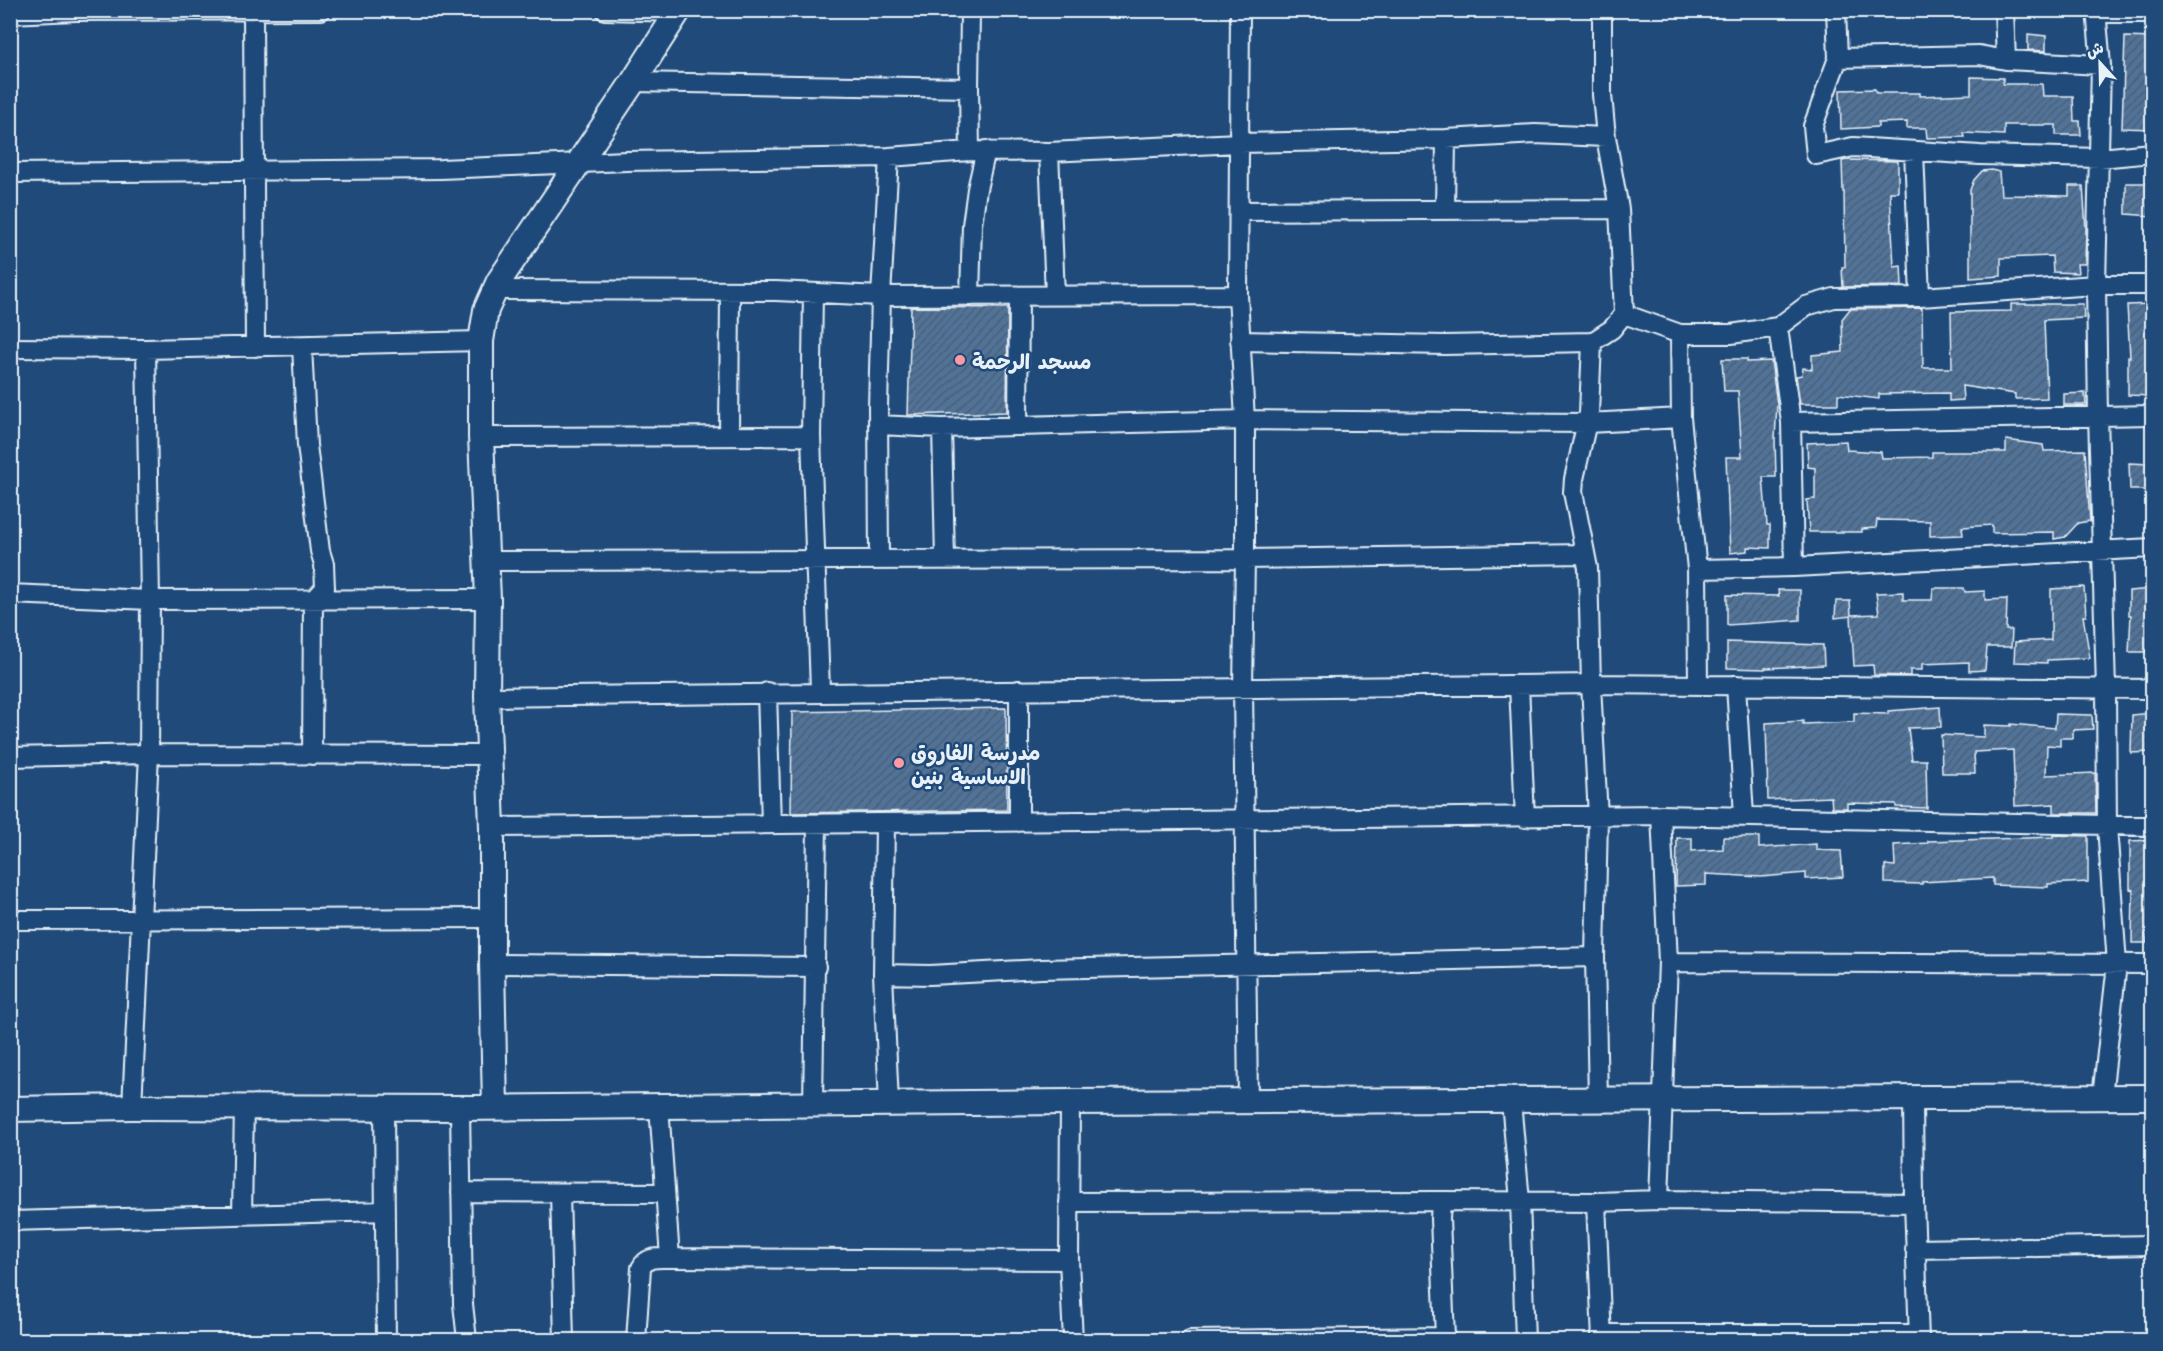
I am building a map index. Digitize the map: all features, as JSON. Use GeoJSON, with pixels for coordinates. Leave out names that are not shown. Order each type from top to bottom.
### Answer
{"type":"FeatureCollection","features":[{"type":"Feature","properties":{"kind":"street"},"geometry":{"type":"LineString","coordinates":[[10,14],[75,11],[321,10]]}},
{"type":"Feature","properties":{"kind":"street"},"geometry":{"type":"LineString","coordinates":[[605,10],[678,11]]}},
{"type":"Feature","properties":{"kind":"street"},"geometry":{"type":"LineString","coordinates":[[970,10],[969,88],[978,151],[977,189],[972,225],[970,296]]}},
{"type":"Feature","properties":{"kind":"street"},"geometry":{"type":"LineString","coordinates":[[1240,10],[1238,295],[1245,420],[1243,687],[1248,1102]]}},
{"type":"Feature","properties":{"kind":"street"},"geometry":{"type":"LineString","coordinates":[[1240,341],[1445,345],[1592,342],[1612,328],[1624,314],[1619,209],[1606,137],[1602,95],[1602,10]]}},
{"type":"Feature","properties":{"kind":"street"},"geometry":{"type":"LineString","coordinates":[[1836,10],[1838,58],[1813,126],[1816,155],[1852,147],[1980,155],[2100,158],[2152,153]]}},
{"type":"Feature","properties":{"kind":"street"},"geometry":{"type":"LineString","coordinates":[[2004,10],[2006,60]]}},
{"type":"Feature","properties":{"kind":"street"},"geometry":{"type":"LineString","coordinates":[[495,1107],[492,827],[487,697],[488,599],[481,437],[481,341],[486,309],[494,290],[678,11]]}},
{"type":"Feature","properties":{"kind":"street"},"geometry":{"type":"LineString","coordinates":[[253,12],[255,347]]}},
{"type":"Feature","properties":{"kind":"street"},"geometry":{"type":"LineString","coordinates":[[2102,1097],[2116,964],[2107,826],[2106,689],[2098,415],[2096,285],[2101,65],[2097,12],[2152,13]]}},
{"type":"Feature","properties":{"kind":"street"},"geometry":{"type":"LineString","coordinates":[[1838,58],[1979,55],[2006,60],[2101,65]]}},
{"type":"Feature","properties":{"kind":"street"},"geometry":{"type":"LineString","coordinates":[[633,82],[969,88]]}},
{"type":"Feature","properties":{"kind":"street"},"geometry":{"type":"LineString","coordinates":[[10,173],[441,169],[626,161],[889,157],[978,151],[1049,152],[1239,143],[1446,139],[1535,134],[1606,137]]}},
{"type":"Feature","properties":{"kind":"street"},"geometry":{"type":"LineString","coordinates":[[1445,210],[1446,139]]}},
{"type":"Feature","properties":{"kind":"street"},"geometry":{"type":"LineString","coordinates":[[1914,151],[1920,297]]}},
{"type":"Feature","properties":{"kind":"street"},"geometry":{"type":"LineString","coordinates":[[1049,152],[1055,296]]}},
{"type":"Feature","properties":{"kind":"street"},"geometry":{"type":"LineString","coordinates":[[879,559],[878,425],[881,296],[889,157]]}},
{"type":"Feature","properties":{"kind":"street"},"geometry":{"type":"LineString","coordinates":[[1239,211],[1619,209]]}},
{"type":"Feature","properties":{"kind":"street"},"geometry":{"type":"LineString","coordinates":[[1624,314],[1680,334],[1731,334],[1778,327],[1806,306],[1834,298],[1920,297],[2096,285],[2152,285]]}},
{"type":"Feature","properties":{"kind":"street"},"geometry":{"type":"LineString","coordinates":[[494,290],[813,292],[881,296],[1238,295]]}},
{"type":"Feature","properties":{"kind":"street"},"geometry":{"type":"LineString","coordinates":[[729,435],[730,292]]}},
{"type":"Feature","properties":{"kind":"street"},"geometry":{"type":"LineString","coordinates":[[813,292],[811,436],[820,690]]}},
{"type":"Feature","properties":{"kind":"street"},"geometry":{"type":"LineString","coordinates":[[1018,426],[1019,296]]}},
{"type":"Feature","properties":{"kind":"street"},"geometry":{"type":"LineString","coordinates":[[1778,327],[1791,422],[1794,567]]}},
{"type":"Feature","properties":{"kind":"street"},"geometry":{"type":"LineString","coordinates":[[1680,334],[1681,418],[1697,568],[1698,684]]}},
{"type":"Feature","properties":{"kind":"street"},"geometry":{"type":"LineString","coordinates":[[10,348],[146,349],[481,341]]}},
{"type":"Feature","properties":{"kind":"street"},"geometry":{"type":"LineString","coordinates":[[1592,342],[1588,423],[1573,492],[1588,568],[1598,817],[1595,957],[1598,1100]]}},
{"type":"Feature","properties":{"kind":"street"},"geometry":{"type":"LineString","coordinates":[[302,346],[307,445],[320,551],[324,564],[325,588],[313,601],[312,754]]}},
{"type":"Feature","properties":{"kind":"street"},"geometry":{"type":"LineString","coordinates":[[132,1107],[139,919],[149,754],[150,600],[146,349]]}},
{"type":"Feature","properties":{"kind":"street"},"geometry":{"type":"LineString","coordinates":[[1791,422],[2152,415]]}},
{"type":"Feature","properties":{"kind":"street"},"geometry":{"type":"LineString","coordinates":[[878,425],[942,428],[1245,420],[1588,423],[1681,418]]}},
{"type":"Feature","properties":{"kind":"street"},"geometry":{"type":"LineString","coordinates":[[942,428],[945,559]]}},
{"type":"Feature","properties":{"kind":"street"},"geometry":{"type":"LineString","coordinates":[[481,437],[811,436]]}},
{"type":"Feature","properties":{"kind":"street"},"geometry":{"type":"LineString","coordinates":[[1697,568],[1794,567],[2152,548]]}},
{"type":"Feature","properties":{"kind":"street"},"geometry":{"type":"LineString","coordinates":[[487,561],[1245,559],[1585,554]]}},
{"type":"Feature","properties":{"kind":"street"},"geometry":{"type":"LineString","coordinates":[[10,594],[150,600],[488,599]]}},
{"type":"Feature","properties":{"kind":"street"},"geometry":{"type":"LineString","coordinates":[[487,697],[820,690],[1591,684],[2152,689]]}},
{"type":"Feature","properties":{"kind":"street"},"geometry":{"type":"LineString","coordinates":[[1519,685],[1525,818]]}},
{"type":"Feature","properties":{"kind":"street"},"geometry":{"type":"LineString","coordinates":[[1736,685],[1744,816]]}},
{"type":"Feature","properties":{"kind":"street"},"geometry":{"type":"LineString","coordinates":[[1019,690],[1019,822]]}},
{"type":"Feature","properties":{"kind":"street"},"geometry":{"type":"LineString","coordinates":[[767,692],[771,824]]}},
{"type":"Feature","properties":{"kind":"street"},"geometry":{"type":"LineString","coordinates":[[10,757],[149,754],[488,755]]}},
{"type":"Feature","properties":{"kind":"street"},"geometry":{"type":"LineString","coordinates":[[1659,1200],[1668,962],[1661,815]]}},
{"type":"Feature","properties":{"kind":"street"},"geometry":{"type":"LineString","coordinates":[[492,827],[1661,815],[2152,826]]}},
{"type":"Feature","properties":{"kind":"street"},"geometry":{"type":"LineString","coordinates":[[885,823],[883,974],[889,1104]]}},
{"type":"Feature","properties":{"kind":"street"},"geometry":{"type":"LineString","coordinates":[[813,1106],[817,824]]}},
{"type":"Feature","properties":{"kind":"street"},"geometry":{"type":"LineString","coordinates":[[10,920],[492,918]]}},
{"type":"Feature","properties":{"kind":"street"},"geometry":{"type":"LineString","coordinates":[[883,974],[1595,957]]}},
{"type":"Feature","properties":{"kind":"street"},"geometry":{"type":"LineString","coordinates":[[1668,962],[2152,964]]}},
{"type":"Feature","properties":{"kind":"street"},"geometry":{"type":"LineString","coordinates":[[492,964],[816,967]]}},
{"type":"Feature","properties":{"kind":"street"},"geometry":{"type":"LineString","coordinates":[[1596,1202],[1601,1337],[1919,1337],[1913,1097]]}},
{"type":"Feature","properties":{"kind":"street"},"geometry":{"type":"LineString","coordinates":[[10,1109],[2152,1097]]}},
{"type":"Feature","properties":{"kind":"street"},"geometry":{"type":"LineString","coordinates":[[1511,1101],[1520,1201],[1525,1341]]}},
{"type":"Feature","properties":{"kind":"street"},"geometry":{"type":"LineString","coordinates":[[1070,1102],[1069,1260],[1073,1341]]}},
{"type":"Feature","properties":{"kind":"street"},"geometry":{"type":"LineString","coordinates":[[242,1215],[244,1106]]}},
{"type":"Feature","properties":{"kind":"street"},"geometry":{"type":"LineString","coordinates":[[384,1107],[386,1341]]}},
{"type":"Feature","properties":{"kind":"street"},"geometry":{"type":"LineString","coordinates":[[659,1107],[670,1258]]}},
{"type":"Feature","properties":{"kind":"street"},"geometry":{"type":"LineString","coordinates":[[459,1108],[463,1304],[467,1341]]}},
{"type":"Feature","properties":{"kind":"street"},"geometry":{"type":"LineString","coordinates":[[461,1192],[665,1193]]}},
{"type":"Feature","properties":{"kind":"street"},"geometry":{"type":"LineString","coordinates":[[560,1193],[564,1341]]}},
{"type":"Feature","properties":{"kind":"street"},"geometry":{"type":"LineString","coordinates":[[1069,1202],[1659,1200],[1914,1203]]}},
{"type":"Feature","properties":{"kind":"street"},"geometry":{"type":"LineString","coordinates":[[1190,1341],[1445,1339],[1441,1201]]}},
{"type":"Feature","properties":{"kind":"street"},"geometry":{"type":"LineString","coordinates":[[10,1221],[385,1211]]}},
{"type":"Feature","properties":{"kind":"street"},"geometry":{"type":"LineString","coordinates":[[1915,1249],[2152,1245]]}},
{"type":"Feature","properties":{"kind":"street"},"geometry":{"type":"LineString","coordinates":[[636,1341],[641,1268],[650,1258],[1069,1260]]}},
{"type":"Feature","properties":{"kind":"building"},"geometry":{"type":"Polygon","coordinates":[[[2028,34],[2046,36],[2046,51],[2028,50],[2028,34]]]}},
{"type":"Feature","properties":{"kind":"building"},"geometry":{"type":"Polygon","coordinates":[[[2125,37],[2152,38],[2152,129],[2122,128],[2125,37]]]}},
{"type":"Feature","properties":{"kind":"building"},"geometry":{"type":"Polygon","coordinates":[[[1971,77],[2003,78],[2003,84],[2042,84],[2043,96],[2073,96],[2074,121],[2080,121],[2081,135],[2056,135],[2056,125],[2004,125],[2004,135],[1964,133],[1965,137],[1927,138],[1926,128],[1907,128],[1907,122],[1878,123],[1878,127],[1841,129],[1840,90],[1875,89],[1876,93],[1920,93],[1920,96],[1971,94],[1971,77]]]}},
{"type":"Feature","properties":{"kind":"building"},"geometry":{"type":"Polygon","coordinates":[[[1842,161],[1898,161],[1898,192],[1890,192],[1894,267],[1901,266],[1902,286],[1843,287],[1842,267],[1845,267],[1842,161]]]}},
{"type":"Feature","properties":{"kind":"building"},"geometry":{"type":"Polygon","coordinates":[[[1982,171],[1999,172],[2001,195],[2069,196],[2069,186],[2083,186],[2086,229],[2085,264],[2077,264],[2078,273],[2053,272],[2052,256],[2001,258],[2001,276],[1970,278],[1970,190],[1974,180],[1982,171]]]}},
{"type":"Feature","properties":{"kind":"building"},"geometry":{"type":"Polygon","coordinates":[[[2126,183],[2152,183],[2152,216],[2126,214],[2126,183]]]}},
{"type":"Feature","properties":{"kind":"building"},"geometry":{"type":"Polygon","coordinates":[[[2011,304],[2083,304],[2084,318],[2044,320],[2047,398],[2015,399],[2015,394],[1962,386],[1963,400],[1949,401],[1949,393],[1879,394],[1879,399],[1838,394],[1838,404],[1800,404],[1796,376],[1802,375],[1803,368],[1812,369],[1812,355],[1843,352],[1842,319],[1850,309],[1922,308],[1923,368],[1952,368],[1951,312],[2011,311],[2011,304]]]}},
{"type":"Feature","properties":{"kind":"building"},"geometry":{"type":"Polygon","coordinates":[[[2152,304],[2152,396],[2128,395],[2128,357],[2130,357],[2127,305],[2152,304]]]}},
{"type":"Feature","properties":{"kind":"building","name":"مسجد الرحمة"},"geometry":{"type":"Polygon","coordinates":[[[911,307],[1008,308],[1007,412],[908,415],[911,307]]]}},
{"type":"Feature","properties":{"kind":"building"},"geometry":{"type":"Polygon","coordinates":[[[1722,359],[1747,359],[1747,362],[1771,361],[1777,404],[1776,477],[1763,477],[1767,525],[1770,525],[1770,548],[1747,547],[1747,551],[1730,553],[1726,457],[1742,457],[1738,391],[1724,391],[1722,359]]]}},
{"type":"Feature","properties":{"kind":"building"},"geometry":{"type":"Polygon","coordinates":[[[2085,393],[2086,405],[2064,405],[2064,394],[2085,393]]]}},
{"type":"Feature","properties":{"kind":"building"},"geometry":{"type":"Polygon","coordinates":[[[2006,440],[2043,445],[2044,451],[2085,450],[2090,521],[2078,523],[2065,537],[2054,539],[2054,532],[1992,533],[1992,525],[1962,527],[1963,535],[1930,536],[1930,521],[1877,520],[1876,528],[1862,529],[1862,532],[1809,532],[1807,500],[1815,499],[1815,468],[1808,467],[1807,443],[1846,441],[1847,450],[1881,452],[1882,458],[1932,457],[1932,452],[2006,452],[2006,440]]]}},
{"type":"Feature","properties":{"kind":"building"},"geometry":{"type":"Polygon","coordinates":[[[2129,463],[2150,464],[2150,490],[2130,490],[2129,463]]]}},
{"type":"Feature","properties":{"kind":"building"},"geometry":{"type":"Polygon","coordinates":[[[2084,587],[2086,616],[2083,616],[2090,658],[2047,660],[2047,663],[2014,662],[2015,642],[2051,640],[2051,589],[2084,587]]]}},
{"type":"Feature","properties":{"kind":"building"},"geometry":{"type":"Polygon","coordinates":[[[1933,588],[1964,588],[1965,592],[1985,591],[1985,600],[2007,599],[2006,630],[2012,630],[2011,647],[1987,647],[1985,670],[1969,671],[1969,662],[1922,664],[1922,670],[1910,670],[1910,676],[1874,675],[1873,665],[1854,666],[1851,616],[1835,618],[1836,601],[1850,601],[1851,615],[1879,614],[1876,593],[1903,592],[1903,600],[1932,600],[1933,588]]]}},
{"type":"Feature","properties":{"kind":"building"},"geometry":{"type":"Polygon","coordinates":[[[2152,589],[2152,652],[2129,652],[2131,615],[2129,615],[2129,591],[2152,589]]]}},
{"type":"Feature","properties":{"kind":"building"},"geometry":{"type":"Polygon","coordinates":[[[1778,590],[1800,590],[1800,620],[1727,625],[1727,595],[1779,596],[1778,590]]]}},
{"type":"Feature","properties":{"kind":"building"},"geometry":{"type":"Polygon","coordinates":[[[1727,642],[1823,645],[1824,665],[1765,669],[1727,668],[1727,642]]]}},
{"type":"Feature","properties":{"kind":"building"},"geometry":{"type":"Polygon","coordinates":[[[1940,707],[1941,727],[1908,728],[1912,760],[1926,760],[1927,808],[1896,807],[1896,804],[1847,803],[1847,808],[1832,808],[1831,797],[1768,800],[1766,723],[1854,722],[1854,713],[1888,714],[1888,711],[1940,707]]]}},
{"type":"Feature","properties":{"kind":"building","name":"مدرسة الفاروق الاساسية بنين"},"geometry":{"type":"Polygon","coordinates":[[[1006,708],[1007,810],[791,813],[792,712],[1006,708]]]}},
{"type":"Feature","properties":{"kind":"building"},"geometry":{"type":"Polygon","coordinates":[[[2152,713],[2152,752],[2131,753],[2132,715],[2152,713]]]}},
{"type":"Feature","properties":{"kind":"building"},"geometry":{"type":"Polygon","coordinates":[[[2056,714],[2092,715],[2093,729],[2073,730],[2073,738],[2060,738],[2060,746],[2047,745],[2046,775],[2095,773],[2096,813],[2054,813],[2054,804],[2015,806],[2013,750],[1974,752],[1975,773],[1942,773],[1941,735],[1984,737],[1984,725],[2011,726],[2011,724],[2055,728],[2056,714]]]}},
{"type":"Feature","properties":{"kind":"building"},"geometry":{"type":"Polygon","coordinates":[[[2053,835],[2088,836],[2088,882],[2048,884],[2048,887],[1993,885],[1993,878],[1922,882],[1922,884],[1885,883],[1885,865],[1895,866],[1894,845],[1928,843],[1928,841],[2053,837],[2053,835]]]}},
{"type":"Feature","properties":{"kind":"building"},"geometry":{"type":"Polygon","coordinates":[[[1723,837],[1759,837],[1759,848],[1816,844],[1816,850],[1841,851],[1843,877],[1806,879],[1806,873],[1761,877],[1706,874],[1706,885],[1676,886],[1677,838],[1692,838],[1692,851],[1723,849],[1723,837]]]}},
{"type":"Feature","properties":{"kind":"building"},"geometry":{"type":"Polygon","coordinates":[[[2152,840],[2152,932],[2145,932],[2147,943],[2132,943],[2133,890],[2130,889],[2130,841],[2152,840]]]}},
{"type":"Feature","properties":{"kind":"place","name":"مسجد الرحمة"},"geometry":{"type":"Point","coordinates":[960,360]}},
{"type":"Feature","properties":{"kind":"place","name":"مدرسة الفاروق الاساسية بنين"},"geometry":{"type":"Point","coordinates":[899,763]}}]}
